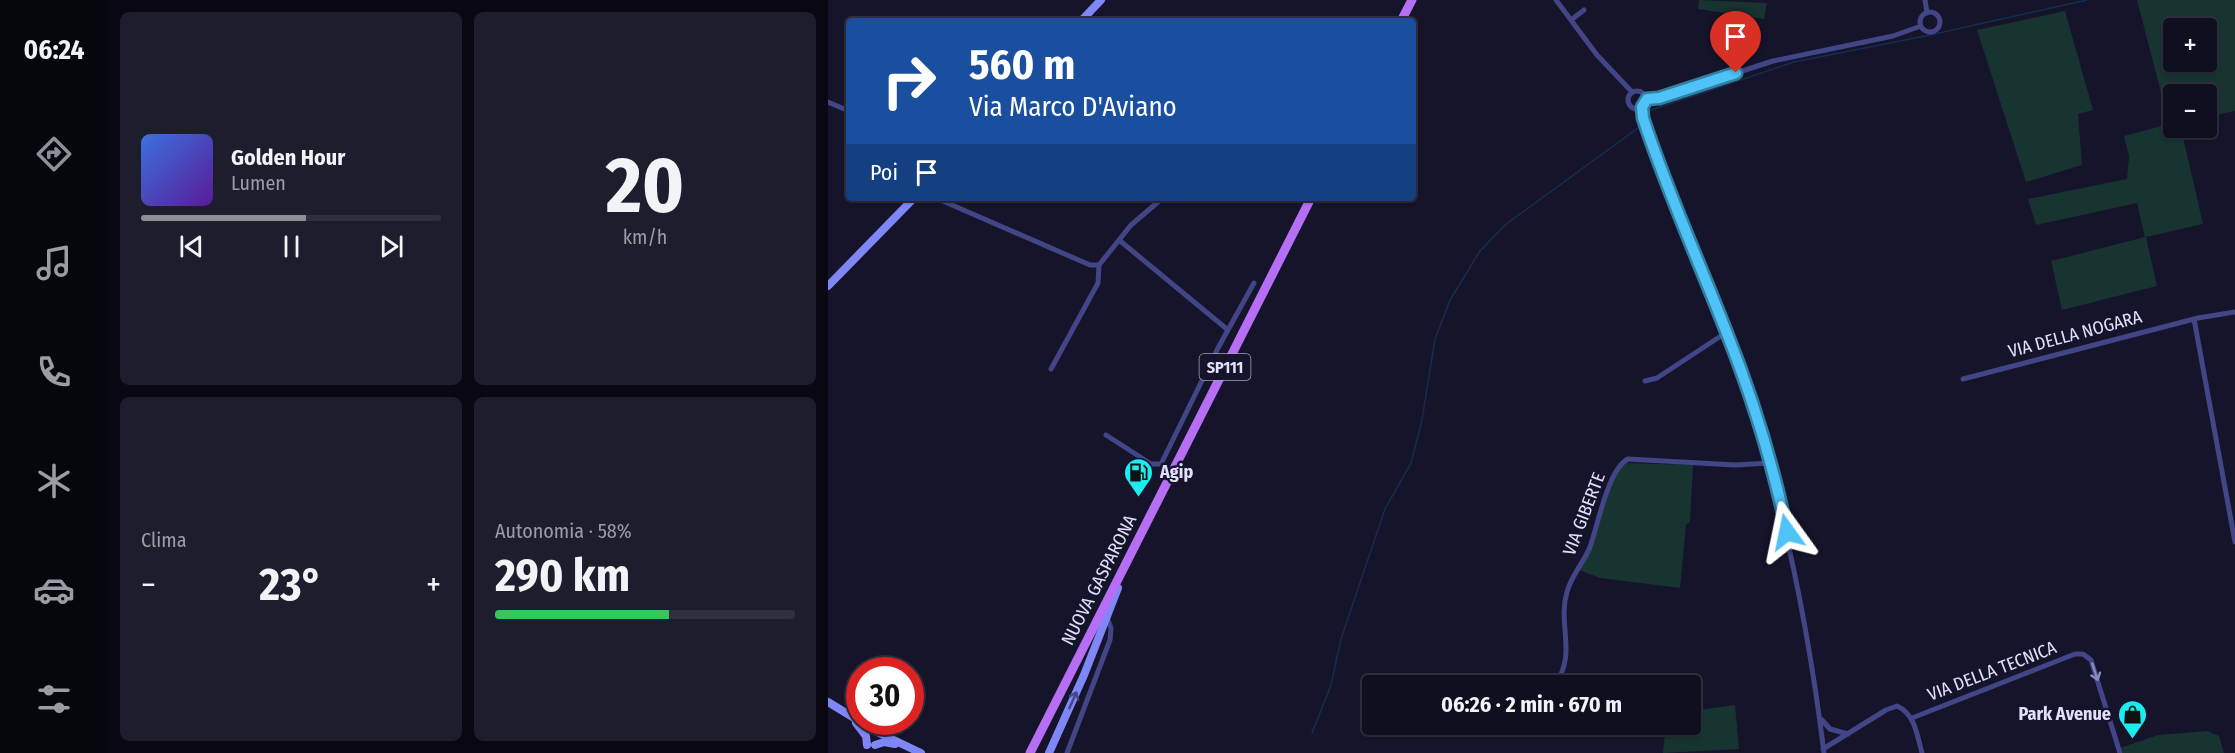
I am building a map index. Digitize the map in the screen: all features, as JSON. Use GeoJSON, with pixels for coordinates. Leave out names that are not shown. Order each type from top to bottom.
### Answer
{"type":"FeatureCollection","features":[{"type":"Feature","properties":{"kind":"main road"},"geometry":{"type":"LineString","coordinates":[[1403,18],[1412,0]]}},
{"type":"Feature","properties":{"kind":"main road","name":"NUOVA GASPARONA"},"geometry":{"type":"LineString","coordinates":[[1028,753],[1309,201]]}},
{"type":"Feature","properties":{"kind":"street"},"geometry":{"type":"LineString","coordinates":[[1084,18],[1101,0]]}},
{"type":"Feature","properties":{"kind":"street"},"geometry":{"type":"LineString","coordinates":[[1556,0],[1597,55],[1632,92]]}},
{"type":"Feature","properties":{"kind":"street"},"geometry":{"type":"LineString","coordinates":[[1925,0],[1927,12]]}},
{"type":"Feature","properties":{"kind":"street"},"geometry":{"type":"LineString","coordinates":[[1572,20],[1584,10]]}},
{"type":"Feature","properties":{"kind":"street"},"geometry":{"type":"LineString","coordinates":[[1921,26],[1930,32],[1938,27],[1938,17],[1927,12]]}},
{"type":"Feature","properties":{"kind":"street"},"geometry":{"type":"LineString","coordinates":[[1921,26],[1921,19],[1927,12]]}},
{"type":"Feature","properties":{"kind":"street"},"geometry":{"type":"LineString","coordinates":[[1647,99],[1659,98],[1773,61],[1893,36],[1921,26]]}},
{"type":"Feature","properties":{"kind":"street"},"geometry":{"type":"LineString","coordinates":[[1640,91],[1647,99],[1642,107],[1636,109],[1630,106],[1628,98],[1632,92],[1640,91]]}},
{"type":"Feature","properties":{"kind":"street"},"geometry":{"type":"LineString","coordinates":[[828,102],[846,110]]}},
{"type":"Feature","properties":{"kind":"street"},"geometry":{"type":"LineString","coordinates":[[1642,107],[1660,171],[1727,332],[1770,463],[1798,586],[1820,717],[1823,751]]}},
{"type":"Feature","properties":{"kind":"street"},"geometry":{"type":"LineString","coordinates":[[828,286],[911,201]]}},
{"type":"Feature","properties":{"kind":"street"},"geometry":{"type":"LineString","coordinates":[[943,201],[1090,266],[1099,265]]}},
{"type":"Feature","properties":{"kind":"street"},"geometry":{"type":"LineString","coordinates":[[1051,369],[1098,283],[1099,265],[1131,225],[1158,202]]}},
{"type":"Feature","properties":{"kind":"street"},"geometry":{"type":"LineString","coordinates":[[1119,240],[1228,330]]}},
{"type":"Feature","properties":{"kind":"street"},"geometry":{"type":"LineString","coordinates":[[1106,435],[1151,464],[1161,464],[1218,348],[1254,283]]}},
{"type":"Feature","properties":{"kind":"street","name":"VIA DELLA NOGARA"},"geometry":{"type":"LineString","coordinates":[[1963,379],[2194,319],[2235,312]]}},
{"type":"Feature","properties":{"kind":"street"},"geometry":{"type":"LineString","coordinates":[[2194,319],[2235,542]]}},
{"type":"Feature","properties":{"kind":"street"},"geometry":{"type":"LineString","coordinates":[[1645,381],[1657,378],[1727,332]]}},
{"type":"Feature","properties":{"kind":"street"},"geometry":{"type":"LineString","coordinates":[[1218,348],[1231,356]]}},
{"type":"Feature","properties":{"kind":"street","name":"VIA GIBERTE"},"geometry":{"type":"LineString","coordinates":[[1561,675],[1566,666],[1564,610],[1567,591],[1589,548],[1605,500],[1622,462],[1628,459],[1735,465],[1770,463]]}},
{"type":"Feature","properties":{"kind":"street"},"geometry":{"type":"LineString","coordinates":[[1049,753],[1139,537]]}},
{"type":"Feature","properties":{"kind":"street"},"geometry":{"type":"LineString","coordinates":[[1067,753],[1110,640],[1111,627],[1107,618]]}},
{"type":"Feature","properties":{"kind":"street","name":"VIA DELLA TECNICA"},"geometry":{"type":"LineString","coordinates":[[1912,718],[2075,654],[2083,654],[2091,660],[2120,753]]}},
{"type":"Feature","properties":{"kind":"street"},"geometry":{"type":"LineString","coordinates":[[828,702],[846,714]]}},
{"type":"Feature","properties":{"kind":"street"},"geometry":{"type":"LineString","coordinates":[[1823,751],[1886,710],[1897,706],[1906,710],[1912,718],[1922,753]]}},
{"type":"Feature","properties":{"kind":"street"},"geometry":{"type":"LineString","coordinates":[[1820,717],[1825,725],[1835,732],[1848,734]]}},
{"type":"Feature","properties":{"kind":"street"},"geometry":{"type":"LineString","coordinates":[[1822,738],[1835,732]]}},
{"type":"Feature","properties":{"kind":"street"},"geometry":{"type":"LineString","coordinates":[[869,749],[876,735]]}},
{"type":"Feature","properties":{"kind":"street"},"geometry":{"type":"LineString","coordinates":[[883,735],[921,753]]}},
{"type":"Feature","properties":{"kind":"street"},"geometry":{"type":"LineString","coordinates":[[1822,738],[1835,742]]}},
{"type":"Feature","properties":{"kind":"street"},"geometry":{"type":"LineString","coordinates":[[869,749],[884,742],[903,745]]}},
{"type":"Feature","properties":{"kind":"green space"},"geometry":{"type":"Polygon","coordinates":[[[1699,0],[1767,3],[1764,19],[1698,9],[1699,0]]]}},
{"type":"Feature","properties":{"kind":"green space"},"geometry":{"type":"Polygon","coordinates":[[[2137,0],[2235,0],[2235,111],[2217,115],[2217,84],[2163,84],[2163,101],[2137,0]]]}},
{"type":"Feature","properties":{"kind":"green space"},"geometry":{"type":"Polygon","coordinates":[[[2065,11],[2093,110],[2078,114],[2082,165],[2026,182],[1977,30],[2065,11]]]}},
{"type":"Feature","properties":{"kind":"green space"},"geometry":{"type":"Polygon","coordinates":[[[2163,126],[2163,138],[2183,138],[2203,224],[2146,237],[2157,286],[2062,310],[2051,261],[2145,237],[2137,203],[2036,225],[2028,199],[2127,179],[2129,156],[2124,136],[2163,126]]]}},
{"type":"Feature","properties":{"kind":"green space"},"geometry":{"type":"Polygon","coordinates":[[[1625,463],[1693,465],[1690,522],[1686,524],[1680,588],[1600,578],[1579,570],[1617,468],[1625,463]]]}},
{"type":"Feature","properties":{"kind":"green space"},"geometry":{"type":"Polygon","coordinates":[[[1735,705],[1739,749],[1663,753],[1665,735],[1701,735],[1701,710],[1735,705]]]}},
{"type":"Feature","properties":{"kind":"green space"},"geometry":{"type":"Polygon","coordinates":[[[2207,731],[2219,736],[2224,753],[2123,753],[2120,748],[2158,735],[2207,731]]]}},
{"type":"Feature","properties":{"kind":"waterway"},"geometry":{"type":"LineString","coordinates":[[1648,111],[1794,62],[2087,0]]}},
{"type":"Feature","properties":{"kind":"waterway"},"geometry":{"type":"LineString","coordinates":[[1312,733],[1331,685],[1341,639],[1385,509],[1411,463],[1422,420],[1435,339],[1450,300],[1480,251],[1505,225],[1638,128]]}},
{"type":"Feature","properties":{"kind":"place","name":"Agip"},"geometry":{"type":"Point","coordinates":[1139,498]}},
{"type":"Feature","properties":{"kind":"place","name":"Park Avenue"},"geometry":{"type":"Point","coordinates":[2132,740]}},
{"type":"Feature","properties":{"kind":"route"},"geometry":{"type":"LineString","coordinates":[[1736,73],[1659,98],[1647,99],[1646,104],[1642,107],[1643,118],[1672,203],[1734,352],[1770,463],[1787,532]]}}]}
